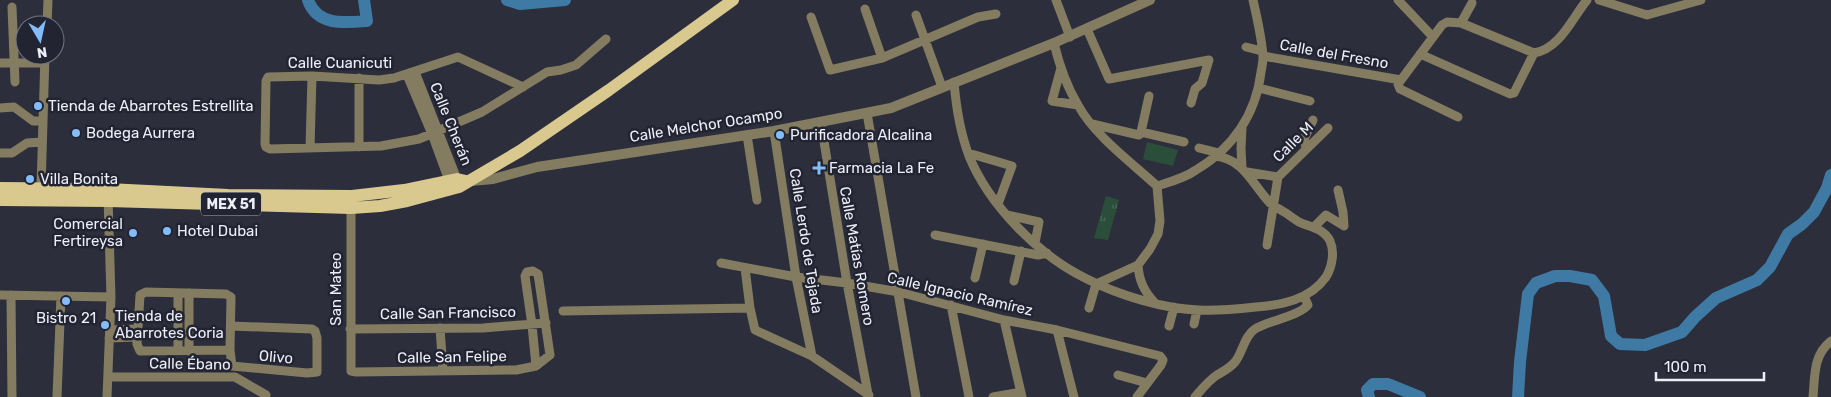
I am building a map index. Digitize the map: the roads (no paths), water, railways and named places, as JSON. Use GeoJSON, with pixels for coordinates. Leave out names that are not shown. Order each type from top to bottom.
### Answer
{"type":"FeatureCollection","features":[{"type":"Feature","properties":{"kind":"main road","name":"MEX 51"},"geometry":{"type":"LineString","coordinates":[[0,188],[41,188],[108,195],[351,208],[407,202],[460,183],[520,151],[609,90],[733,0]]}},
{"type":"Feature","properties":{"kind":"main road","name":"MEX 51"},"geometry":{"type":"LineString","coordinates":[[0,200],[108,195],[352,196],[460,183]]}},
{"type":"Feature","properties":{"kind":"street"},"geometry":{"type":"LineString","coordinates":[[47,15],[48,0]]}},
{"type":"Feature","properties":{"kind":"street"},"geometry":{"type":"LineString","coordinates":[[1056,0],[1070,36]]}},
{"type":"Feature","properties":{"kind":"street","name":"Calle Melchor Ocampo"},"geometry":{"type":"LineString","coordinates":[[460,183],[494,180],[537,167],[774,131],[891,108],[1054,43],[1150,0]]}},
{"type":"Feature","properties":{"kind":"street"},"geometry":{"type":"LineString","coordinates":[[1157,186],[1196,170],[1217,154],[1242,128],[1251,113],[1259,88],[1263,54],[1253,0]]}},
{"type":"Feature","properties":{"kind":"street"},"geometry":{"type":"LineString","coordinates":[[1398,0],[1433,37]]}},
{"type":"Feature","properties":{"kind":"street"},"geometry":{"type":"LineString","coordinates":[[1458,117],[1400,89],[1398,84],[1442,25],[1447,22],[1461,23],[1534,53],[1542,52],[1559,40],[1587,0]]}},
{"type":"Feature","properties":{"kind":"street"},"geometry":{"type":"LineString","coordinates":[[1599,0],[1648,15],[1701,0]]}},
{"type":"Feature","properties":{"kind":"street"},"geometry":{"type":"LineString","coordinates":[[1461,23],[1472,3]]}},
{"type":"Feature","properties":{"kind":"street"},"geometry":{"type":"LineString","coordinates":[[12,7],[14,82]]}},
{"type":"Feature","properties":{"kind":"street"},"geometry":{"type":"LineString","coordinates":[[865,9],[882,58]]}},
{"type":"Feature","properties":{"kind":"street"},"geometry":{"type":"LineString","coordinates":[[811,17],[830,70],[882,58],[978,17],[996,14]]}},
{"type":"Feature","properties":{"kind":"street"},"geometry":{"type":"LineString","coordinates":[[916,15],[942,87]]}},
{"type":"Feature","properties":{"kind":"street"},"geometry":{"type":"LineString","coordinates":[[1087,29],[1109,79],[1209,60],[1202,83],[1195,89],[1192,99]]}},
{"type":"Feature","properties":{"kind":"street"},"geometry":{"type":"LineString","coordinates":[[312,76],[310,148],[359,147],[401,143],[436,132],[482,112],[547,72],[576,65],[606,39]]}},
{"type":"Feature","properties":{"kind":"street"},"geometry":{"type":"LineString","coordinates":[[1054,43],[1061,68],[1078,106],[1091,124],[1157,186],[1160,221],[1158,234],[1138,265],[1096,284],[1089,308]]}},
{"type":"Feature","properties":{"kind":"street","name":"Calle del Fresno"},"geometry":{"type":"LineString","coordinates":[[1246,47],[1263,54],[1401,80]]}},
{"type":"Feature","properties":{"kind":"street"},"geometry":{"type":"LineString","coordinates":[[1420,54],[1510,94],[1514,92],[1534,53]]}},
{"type":"Feature","properties":{"kind":"street","name":"Calle Cuanicuti"},"geometry":{"type":"LineString","coordinates":[[310,148],[266,147],[266,81],[268,77],[312,76],[379,80],[411,74],[458,57],[522,87]]}},
{"type":"Feature","properties":{"kind":"street"},"geometry":{"type":"LineString","coordinates":[[0,63],[13,62]]}},
{"type":"Feature","properties":{"kind":"street"},"geometry":{"type":"LineString","coordinates":[[41,188],[45,65]]}},
{"type":"Feature","properties":{"kind":"street"},"geometry":{"type":"LineString","coordinates":[[1061,68],[1052,101],[1078,106]]}},
{"type":"Feature","properties":{"kind":"street","name":"Calle Cherán"},"geometry":{"type":"LineString","coordinates":[[411,74],[460,183]]}},
{"type":"Feature","properties":{"kind":"street"},"geometry":{"type":"LineString","coordinates":[[359,78],[359,147]]}},
{"type":"Feature","properties":{"kind":"street"},"geometry":{"type":"LineString","coordinates":[[954,82],[956,103],[968,153],[978,175],[998,204],[1047,253],[1096,284],[1138,299],[1197,310],[1273,306],[1292,302],[1323,282],[1332,262],[1331,243],[1326,235],[1274,206],[1245,170],[1231,160],[1199,148]]}},
{"type":"Feature","properties":{"kind":"street"},"geometry":{"type":"LineString","coordinates":[[1259,88],[1310,101]]}},
{"type":"Feature","properties":{"kind":"street"},"geometry":{"type":"LineString","coordinates":[[1091,124],[1139,135],[1149,96]]}},
{"type":"Feature","properties":{"kind":"street"},"geometry":{"type":"LineString","coordinates":[[0,108],[14,107],[34,122],[43,121]]}},
{"type":"Feature","properties":{"kind":"street"},"geometry":{"type":"LineString","coordinates":[[867,113],[916,397]]}},
{"type":"Feature","properties":{"kind":"street"},"geometry":{"type":"LineString","coordinates":[[1306,148],[1304,139],[1313,120]]}},
{"type":"Feature","properties":{"kind":"street","name":"Calle Matías Romero"},"geometry":{"type":"LineString","coordinates":[[821,122],[847,283],[870,396]]}},
{"type":"Feature","properties":{"kind":"street"},"geometry":{"type":"LineString","coordinates":[[1242,128],[1241,149],[1245,170]]}},
{"type":"Feature","properties":{"kind":"street","name":"Calle M"},"geometry":{"type":"LineString","coordinates":[[1268,245],[1278,177],[1328,128]]}},
{"type":"Feature","properties":{"kind":"street","name":"Calle Lerdo de Tejada"},"geometry":{"type":"LineString","coordinates":[[774,131],[796,277],[812,356]]}},
{"type":"Feature","properties":{"kind":"street"},"geometry":{"type":"LineString","coordinates":[[1141,132],[1184,142]]}},
{"type":"Feature","properties":{"kind":"street"},"geometry":{"type":"LineString","coordinates":[[747,135],[757,200]]}},
{"type":"Feature","properties":{"kind":"street"},"geometry":{"type":"LineString","coordinates":[[0,153],[12,152],[27,143],[42,142]]}},
{"type":"Feature","properties":{"kind":"street"},"geometry":{"type":"LineString","coordinates":[[968,153],[1012,166],[998,204]]}},
{"type":"Feature","properties":{"kind":"street"},"geometry":{"type":"LineString","coordinates":[[1245,170],[1278,177]]}},
{"type":"Feature","properties":{"kind":"street"},"geometry":{"type":"LineString","coordinates":[[1314,227],[1326,215],[1344,226],[1344,212],[1338,190]]}},
{"type":"Feature","properties":{"kind":"street"},"geometry":{"type":"LineString","coordinates":[[107,397],[111,297],[108,195]]}},
{"type":"Feature","properties":{"kind":"street","name":"San Mateo"},"geometry":{"type":"LineString","coordinates":[[351,208],[351,371]]}},
{"type":"Feature","properties":{"kind":"street"},"geometry":{"type":"LineString","coordinates":[[1006,214],[1039,222],[1035,243]]}},
{"type":"Feature","properties":{"kind":"street"},"geometry":{"type":"LineString","coordinates":[[935,235],[1038,255],[1047,253]]}},
{"type":"Feature","properties":{"kind":"street"},"geometry":{"type":"LineString","coordinates":[[975,278],[984,244]]}},
{"type":"Feature","properties":{"kind":"street"},"geometry":{"type":"LineString","coordinates":[[1014,281],[1020,251]]}},
{"type":"Feature","properties":{"kind":"street","name":"Calle Ignacio Ramírez"},"geometry":{"type":"LineString","coordinates":[[721,263],[796,277],[898,292],[1004,320],[1057,330],[1160,356],[1163,360],[1147,383]]}},
{"type":"Feature","properties":{"kind":"street"},"geometry":{"type":"LineString","coordinates":[[1138,265],[1139,276],[1145,291],[1155,303]]}},
{"type":"Feature","properties":{"kind":"street"},"geometry":{"type":"LineString","coordinates":[[746,268],[750,308],[755,330],[812,356],[870,396]]}},
{"type":"Feature","properties":{"kind":"street"},"geometry":{"type":"LineString","coordinates":[[536,366],[525,275],[533,271],[538,274],[546,323]]}},
{"type":"Feature","properties":{"kind":"street"},"geometry":{"type":"LineString","coordinates":[[142,293],[189,293],[226,294],[231,297],[230,350],[140,351],[137,344],[137,333],[140,295],[142,293]]}},
{"type":"Feature","properties":{"kind":"street"},"geometry":{"type":"LineString","coordinates":[[178,293],[178,350]]}},
{"type":"Feature","properties":{"kind":"street"},"geometry":{"type":"LineString","coordinates":[[189,293],[189,351]]}},
{"type":"Feature","properties":{"kind":"street"},"geometry":{"type":"LineString","coordinates":[[0,295],[111,297]]}},
{"type":"Feature","properties":{"kind":"street"},"geometry":{"type":"LineString","coordinates":[[11,295],[12,397]]}},
{"type":"Feature","properties":{"kind":"street"},"geometry":{"type":"LineString","coordinates":[[57,397],[61,296]]}},
{"type":"Feature","properties":{"kind":"street"},"geometry":{"type":"LineString","coordinates":[[1195,397],[1215,376],[1226,371],[1236,360],[1242,346],[1253,330],[1303,310],[1308,305],[1304,296]]}},
{"type":"Feature","properties":{"kind":"street"},"geometry":{"type":"LineString","coordinates":[[951,305],[969,397]]}},
{"type":"Feature","properties":{"kind":"street"},"geometry":{"type":"LineString","coordinates":[[1169,326],[1174,307]]}},
{"type":"Feature","properties":{"kind":"street"},"geometry":{"type":"LineString","coordinates":[[563,311],[750,308]]}},
{"type":"Feature","properties":{"kind":"street"},"geometry":{"type":"LineString","coordinates":[[1194,324],[1197,310]]}},
{"type":"Feature","properties":{"kind":"street"},"geometry":{"type":"LineString","coordinates":[[993,397],[1021,395],[1004,320]]}},
{"type":"Feature","properties":{"kind":"street","name":"Calle San Francisco"},"geometry":{"type":"LineString","coordinates":[[350,329],[483,328],[546,323]]}},
{"type":"Feature","properties":{"kind":"street","name":"Calle San Felipe"},"geometry":{"type":"LineString","coordinates":[[351,371],[516,370],[536,366],[550,355],[546,323]]}},
{"type":"Feature","properties":{"kind":"street","name":"Olivo"},"geometry":{"type":"LineString","coordinates":[[230,350],[232,366],[307,374],[317,372],[317,338],[315,331],[312,329],[231,326]]}},
{"type":"Feature","properties":{"kind":"street"},"geometry":{"type":"LineString","coordinates":[[440,328],[443,371]]}},
{"type":"Feature","properties":{"kind":"street"},"geometry":{"type":"LineString","coordinates":[[1057,330],[1074,397]]}},
{"type":"Feature","properties":{"kind":"street"},"geometry":{"type":"LineString","coordinates":[[109,334],[137,333]]}},
{"type":"Feature","properties":{"kind":"street"},"geometry":{"type":"LineString","coordinates":[[1812,397],[1816,358],[1831,341]]}},
{"type":"Feature","properties":{"kind":"street"},"geometry":{"type":"LineString","coordinates":[[1118,376],[1147,383],[1137,397]]}},
{"type":"Feature","properties":{"kind":"street","name":"Calle Ébano"},"geometry":{"type":"LineString","coordinates":[[108,377],[235,377],[266,395]]}},
{"type":"Feature","properties":{"kind":"waterway"},"geometry":{"type":"LineString","coordinates":[[308,0],[318,15],[325,19],[341,22],[367,21],[364,0]]}},
{"type":"Feature","properties":{"kind":"waterway"},"geometry":{"type":"LineString","coordinates":[[507,0],[520,4],[565,0]]}},
{"type":"Feature","properties":{"kind":"waterway"},"geometry":{"type":"LineString","coordinates":[[1518,397],[1528,294],[1536,283],[1555,276],[1570,276],[1592,280],[1604,296],[1611,336],[1620,344],[1645,345],[1682,332],[1716,298],[1757,280],[1770,267],[1788,234],[1814,212],[1827,188],[1831,175]]}},
{"type":"Feature","properties":{"kind":"waterway"},"geometry":{"type":"LineString","coordinates":[[1369,397],[1367,390],[1373,384],[1388,384],[1420,397]]}},
{"type":"Feature","properties":{"kind":"place","name":"Tienda de Abarrotes Estrellita"},"geometry":{"type":"Point","coordinates":[38,106]}},
{"type":"Feature","properties":{"kind":"place","name":"Bodega Aurrera"},"geometry":{"type":"Point","coordinates":[76,133]}},
{"type":"Feature","properties":{"kind":"place","name":"Purificadora Alcalina"},"geometry":{"type":"Point","coordinates":[780,135]}},
{"type":"Feature","properties":{"kind":"place","name":"Farmacia La Fe"},"geometry":{"type":"Point","coordinates":[819,168]}},
{"type":"Feature","properties":{"kind":"place","name":"Villa Bonita"},"geometry":{"type":"Point","coordinates":[30,179]}},
{"type":"Feature","properties":{"kind":"place","name":"Hotel Dubai"},"geometry":{"type":"Point","coordinates":[167,231]}},
{"type":"Feature","properties":{"kind":"place","name":"Comercial Fertireysa"},"geometry":{"type":"Point","coordinates":[133,233]}},
{"type":"Feature","properties":{"kind":"place","name":"Bistro 21"},"geometry":{"type":"Point","coordinates":[66,301]}},
{"type":"Feature","properties":{"kind":"place","name":"Tienda de Abarrotes Coria"},"geometry":{"type":"Point","coordinates":[105,325]}}]}
